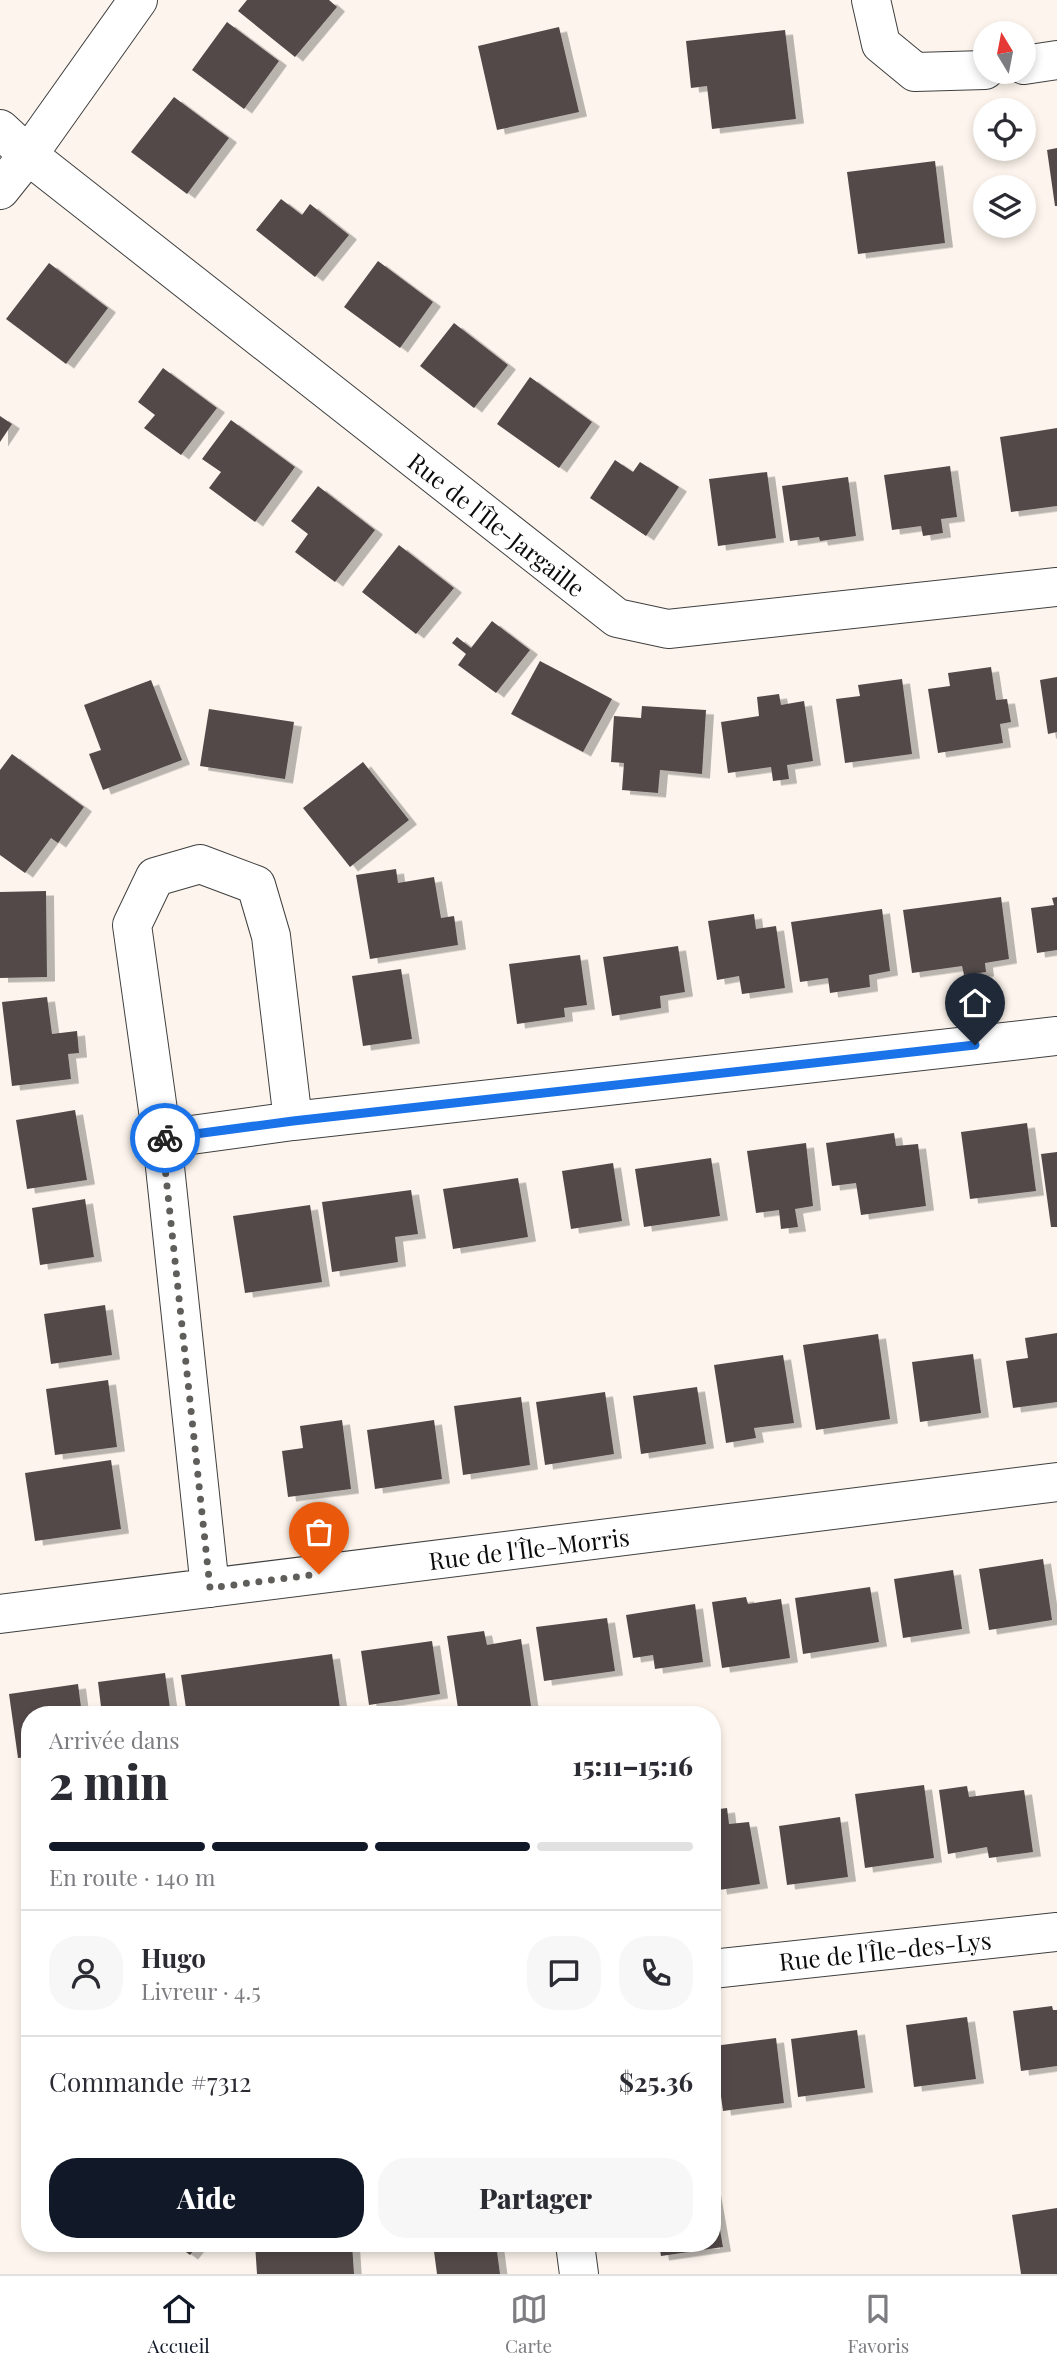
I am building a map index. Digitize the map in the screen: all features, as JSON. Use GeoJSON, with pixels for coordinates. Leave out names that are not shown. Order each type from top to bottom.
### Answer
{"type":"FeatureCollection","features":[{"type":"Feature","properties":{"kind":"street"},"geometry":{"type":"LineString","coordinates":[[0,190],[138,0]]}},
{"type":"Feature","properties":{"kind":"street"},"geometry":{"type":"LineString","coordinates":[[871,0],[881,44],[915,72],[973,70]]}},
{"type":"Feature","properties":{"kind":"street"},"geometry":{"type":"LineString","coordinates":[[1036,63],[1057,60]]}},
{"type":"Feature","properties":{"kind":"street","name":"Rue de l'Île-Jargaille"},"geometry":{"type":"LineString","coordinates":[[0,129],[28,155],[617,618],[668,629],[1057,587]]}},
{"type":"Feature","properties":{"kind":"street"},"geometry":{"type":"LineString","coordinates":[[210,1588],[162,1139],[132,925],[155,877],[200,864],[256,885],[271,936],[293,1121]]}},
{"type":"Feature","properties":{"kind":"street"},"geometry":{"type":"LineString","coordinates":[[162,1139],[293,1121],[1057,1036]]}},
{"type":"Feature","properties":{"kind":"street","name":"Rue de l'Île-Morris"},"geometry":{"type":"LineString","coordinates":[[0,1614],[1057,1482]]}},
{"type":"Feature","properties":{"kind":"street","name":"Rue de l'Île-des-Lys"},"geometry":{"type":"LineString","coordinates":[[721,1968],[1057,1931]]}},
{"type":"Feature","properties":{"kind":"street"},"geometry":{"type":"LineString","coordinates":[[576,2252],[579,2274]]}},
{"type":"Feature","properties":{"kind":"building"},"geometry":{"type":"Polygon","coordinates":[[[247,0],[329,0],[337,7],[295,57],[238,11],[247,0]]]}},
{"type":"Feature","properties":{"kind":"building"},"geometry":{"type":"Polygon","coordinates":[[[227,22],[279,61],[244,109],[192,70],[227,22]]]}},
{"type":"Feature","properties":{"kind":"building"},"geometry":{"type":"Polygon","coordinates":[[[559,27],[579,112],[497,130],[478,46],[559,27]]]}},
{"type":"Feature","properties":{"kind":"building"},"geometry":{"type":"Polygon","coordinates":[[[785,30],[796,119],[712,129],[707,86],[691,88],[686,41],[785,30]]]}},
{"type":"Feature","properties":{"kind":"building"},"geometry":{"type":"Polygon","coordinates":[[[174,97],[229,138],[187,194],[131,152],[174,97]]]}},
{"type":"Feature","properties":{"kind":"building"},"geometry":{"type":"Polygon","coordinates":[[[1057,148],[1057,206],[1055,206],[1047,150],[1057,148]]]}},
{"type":"Feature","properties":{"kind":"building"},"geometry":{"type":"Polygon","coordinates":[[[935,161],[945,243],[858,254],[847,172],[935,161]]]}},
{"type":"Feature","properties":{"kind":"building"},"geometry":{"type":"Polygon","coordinates":[[[281,199],[302,215],[310,204],[349,235],[315,277],[256,230],[281,199]]]}},
{"type":"Feature","properties":{"kind":"building"},"geometry":{"type":"Polygon","coordinates":[[[378,261],[433,302],[400,348],[344,307],[378,261]]]}},
{"type":"Feature","properties":{"kind":"building"},"geometry":{"type":"Polygon","coordinates":[[[49,263],[108,308],[66,364],[6,319],[49,263]]]}},
{"type":"Feature","properties":{"kind":"building"},"geometry":{"type":"Polygon","coordinates":[[[454,323],[508,365],[474,408],[420,366],[454,323]]]}},
{"type":"Feature","properties":{"kind":"building"},"geometry":{"type":"Polygon","coordinates":[[[163,368],[217,408],[181,455],[144,428],[155,415],[138,402],[163,368]]]}},
{"type":"Feature","properties":{"kind":"building"},"geometry":{"type":"Polygon","coordinates":[[[530,377],[592,422],[559,468],[497,424],[530,377]]]}},
{"type":"Feature","properties":{"kind":"building"},"geometry":{"type":"Polygon","coordinates":[[[0,416],[12,424],[0,442],[0,416]]]}},
{"type":"Feature","properties":{"kind":"building"},"geometry":{"type":"Polygon","coordinates":[[[231,420],[295,467],[255,522],[209,488],[221,472],[202,459],[231,420]]]}},
{"type":"Feature","properties":{"kind":"building"},"geometry":{"type":"Polygon","coordinates":[[[1057,428],[1057,506],[1011,512],[1000,437],[1057,428]]]}},
{"type":"Feature","properties":{"kind":"building"},"geometry":{"type":"Polygon","coordinates":[[[615,460],[633,472],[640,462],[679,487],[646,536],[590,498],[615,460]]]}},
{"type":"Feature","properties":{"kind":"building"},"geometry":{"type":"Polygon","coordinates":[[[950,466],[957,517],[941,519],[943,533],[923,536],[921,526],[892,530],[884,475],[950,466]]]}},
{"type":"Feature","properties":{"kind":"building"},"geometry":{"type":"Polygon","coordinates":[[[767,472],[776,538],[718,546],[709,479],[767,472]]]}},
{"type":"Feature","properties":{"kind":"building"},"geometry":{"type":"Polygon","coordinates":[[[848,477],[856,536],[820,541],[819,537],[790,541],[782,486],[848,477]]]}},
{"type":"Feature","properties":{"kind":"building"},"geometry":{"type":"Polygon","coordinates":[[[318,486],[375,530],[335,582],[295,552],[308,534],[291,521],[318,486]]]}},
{"type":"Feature","properties":{"kind":"building"},"geometry":{"type":"Polygon","coordinates":[[[399,545],[454,588],[416,634],[362,592],[399,545]]]}},
{"type":"Feature","properties":{"kind":"building"},"geometry":{"type":"Polygon","coordinates":[[[492,621],[530,650],[496,693],[458,665],[466,654],[452,643],[457,637],[471,648],[492,621]]]}},
{"type":"Feature","properties":{"kind":"building"},"geometry":{"type":"Polygon","coordinates":[[[540,661],[612,699],[583,752],[511,714],[540,661]]]}},
{"type":"Feature","properties":{"kind":"building"},"geometry":{"type":"Polygon","coordinates":[[[991,667],[996,700],[1007,699],[1011,722],[1000,724],[1003,743],[938,753],[928,689],[950,686],[948,673],[991,667]]]}},
{"type":"Feature","properties":{"kind":"building"},"geometry":{"type":"Polygon","coordinates":[[[1057,677],[1057,732],[1048,734],[1040,680],[1057,677]]]}},
{"type":"Feature","properties":{"kind":"building"},"geometry":{"type":"Polygon","coordinates":[[[902,679],[912,754],[845,763],[836,699],[860,696],[858,685],[902,679]]]}},
{"type":"Feature","properties":{"kind":"building"},"geometry":{"type":"Polygon","coordinates":[[[151,680],[182,760],[103,790],[89,754],[101,750],[84,705],[151,680]]]}},
{"type":"Feature","properties":{"kind":"building"},"geometry":{"type":"Polygon","coordinates":[[[779,694],[781,705],[804,701],[813,761],[787,765],[789,779],[773,781],[771,767],[728,773],[721,722],[759,716],[757,697],[779,694]]]}},
{"type":"Feature","properties":{"kind":"building"},"geometry":{"type":"Polygon","coordinates":[[[642,706],[706,710],[702,774],[660,770],[658,793],[622,790],[624,763],[611,762],[614,716],[641,718],[642,706]]]}},
{"type":"Feature","properties":{"kind":"building"},"geometry":{"type":"Polygon","coordinates":[[[209,709],[294,722],[285,779],[200,766],[209,709]]]}},
{"type":"Feature","properties":{"kind":"building"},"geometry":{"type":"Polygon","coordinates":[[[12,754],[84,807],[58,843],[51,838],[25,873],[0,855],[0,770],[12,754]]]}},
{"type":"Feature","properties":{"kind":"building"},"geometry":{"type":"Polygon","coordinates":[[[363,762],[409,820],[350,867],[303,808],[363,762]]]}},
{"type":"Feature","properties":{"kind":"building"},"geometry":{"type":"Polygon","coordinates":[[[396,869],[398,883],[434,877],[441,918],[454,916],[458,945],[370,959],[356,875],[396,869]]]}},
{"type":"Feature","properties":{"kind":"building"},"geometry":{"type":"Polygon","coordinates":[[[46,891],[47,977],[0,978],[0,892],[46,891]]]}},
{"type":"Feature","properties":{"kind":"building"},"geometry":{"type":"Polygon","coordinates":[[[1001,897],[1009,959],[985,963],[986,972],[964,975],[962,966],[912,973],[903,910],[1001,897]]]}},
{"type":"Feature","properties":{"kind":"building"},"geometry":{"type":"Polygon","coordinates":[[[1057,897],[1057,950],[1037,953],[1031,908],[1054,905],[1052,898],[1057,897]]]}},
{"type":"Feature","properties":{"kind":"building"},"geometry":{"type":"Polygon","coordinates":[[[882,909],[890,971],[869,975],[870,987],[830,993],[828,978],[800,982],[791,922],[882,909]]]}},
{"type":"Feature","properties":{"kind":"building"},"geometry":{"type":"Polygon","coordinates":[[[754,914],[756,929],[776,926],[785,988],[742,994],[739,976],[717,980],[708,921],[754,914]]]}},
{"type":"Feature","properties":{"kind":"building"},"geometry":{"type":"Polygon","coordinates":[[[678,946],[685,992],[660,996],[661,1008],[612,1016],[603,957],[678,946]]]}},
{"type":"Feature","properties":{"kind":"building"},"geometry":{"type":"Polygon","coordinates":[[[580,955],[587,1005],[564,1008],[565,1017],[517,1024],[509,964],[580,955]]]}},
{"type":"Feature","properties":{"kind":"building"},"geometry":{"type":"Polygon","coordinates":[[[401,969],[412,1039],[363,1046],[352,976],[401,969]]]}},
{"type":"Feature","properties":{"kind":"building"},"geometry":{"type":"Polygon","coordinates":[[[47,997],[52,1034],[77,1031],[79,1053],[68,1054],[71,1079],[12,1086],[2,1002],[47,997]]]}},
{"type":"Feature","properties":{"kind":"building"},"geometry":{"type":"Polygon","coordinates":[[[75,1110],[87,1180],[27,1189],[16,1120],[75,1110]]]}},
{"type":"Feature","properties":{"kind":"building"},"geometry":{"type":"Polygon","coordinates":[[[1027,1123],[1036,1191],[970,1199],[961,1132],[1027,1123]]]}},
{"type":"Feature","properties":{"kind":"building"},"geometry":{"type":"Polygon","coordinates":[[[894,1133],[896,1146],[918,1144],[926,1206],[861,1215],[856,1183],[832,1186],[826,1143],[894,1133]]]}},
{"type":"Feature","properties":{"kind":"building"},"geometry":{"type":"Polygon","coordinates":[[[806,1143],[813,1206],[795,1209],[798,1227],[781,1229],[779,1210],[756,1213],[747,1151],[806,1143]]]}},
{"type":"Feature","properties":{"kind":"building"},"geometry":{"type":"Polygon","coordinates":[[[1057,1152],[1057,1227],[1051,1227],[1041,1154],[1057,1152]]]}},
{"type":"Feature","properties":{"kind":"building"},"geometry":{"type":"Polygon","coordinates":[[[711,1158],[720,1216],[644,1227],[635,1169],[711,1158]]]}},
{"type":"Feature","properties":{"kind":"building"},"geometry":{"type":"Polygon","coordinates":[[[613,1163],[622,1221],[571,1229],[562,1171],[613,1163]]]}},
{"type":"Feature","properties":{"kind":"building"},"geometry":{"type":"Polygon","coordinates":[[[518,1178],[528,1237],[453,1249],[443,1189],[518,1178]]]}},
{"type":"Feature","properties":{"kind":"building"},"geometry":{"type":"Polygon","coordinates":[[[411,1190],[418,1234],[395,1237],[398,1262],[332,1272],[322,1202],[411,1190]]]}},
{"type":"Feature","properties":{"kind":"building"},"geometry":{"type":"Polygon","coordinates":[[[85,1199],[94,1257],[40,1265],[32,1208],[85,1199]]]}},
{"type":"Feature","properties":{"kind":"building"},"geometry":{"type":"Polygon","coordinates":[[[310,1205],[322,1282],[245,1293],[233,1216],[310,1205]]]}},
{"type":"Feature","properties":{"kind":"building"},"geometry":{"type":"Polygon","coordinates":[[[105,1305],[112,1355],[51,1364],[44,1314],[105,1305]]]}},
{"type":"Feature","properties":{"kind":"building"},"geometry":{"type":"Polygon","coordinates":[[[1057,1333],[1057,1402],[1013,1408],[1006,1361],[1028,1358],[1025,1338],[1057,1333]]]}},
{"type":"Feature","properties":{"kind":"building"},"geometry":{"type":"Polygon","coordinates":[[[878,1334],[890,1419],[816,1430],[803,1345],[878,1334]]]}},
{"type":"Feature","properties":{"kind":"building"},"geometry":{"type":"Polygon","coordinates":[[[973,1354],[981,1413],[920,1422],[912,1362],[973,1354]]]}},
{"type":"Feature","properties":{"kind":"building"},"geometry":{"type":"Polygon","coordinates":[[[783,1355],[794,1423],[754,1428],[756,1438],[726,1443],[714,1365],[783,1355]]]}},
{"type":"Feature","properties":{"kind":"building"},"geometry":{"type":"Polygon","coordinates":[[[108,1380],[117,1447],[55,1455],[46,1389],[108,1380]]]}},
{"type":"Feature","properties":{"kind":"building"},"geometry":{"type":"Polygon","coordinates":[[[697,1387],[706,1444],[641,1454],[633,1396],[697,1387]]]}},
{"type":"Feature","properties":{"kind":"building"},"geometry":{"type":"Polygon","coordinates":[[[605,1392],[614,1454],[545,1465],[536,1402],[605,1392]]]}},
{"type":"Feature","properties":{"kind":"building"},"geometry":{"type":"Polygon","coordinates":[[[521,1397],[530,1465],[463,1475],[454,1406],[521,1397]]]}},
{"type":"Feature","properties":{"kind":"building"},"geometry":{"type":"Polygon","coordinates":[[[342,1420],[351,1489],[288,1497],[282,1451],[303,1448],[300,1426],[342,1420]]]}},
{"type":"Feature","properties":{"kind":"building"},"geometry":{"type":"Polygon","coordinates":[[[434,1420],[442,1479],[375,1489],[367,1430],[434,1420]]]}},
{"type":"Feature","properties":{"kind":"building"},"geometry":{"type":"Polygon","coordinates":[[[111,1460],[121,1529],[35,1541],[25,1473],[111,1460]]]}},
{"type":"Feature","properties":{"kind":"building"},"geometry":{"type":"Polygon","coordinates":[[[1043,1559],[1052,1620],[989,1630],[979,1569],[1043,1559]]]}},
{"type":"Feature","properties":{"kind":"building"},"geometry":{"type":"Polygon","coordinates":[[[953,1570],[962,1629],[903,1638],[894,1579],[953,1570]]]}},
{"type":"Feature","properties":{"kind":"building"},"geometry":{"type":"Polygon","coordinates":[[[870,1587],[879,1642],[803,1654],[795,1598],[870,1587]]]}},
{"type":"Feature","properties":{"kind":"building"},"geometry":{"type":"Polygon","coordinates":[[[746,1597],[748,1604],[781,1599],[790,1658],[722,1668],[712,1602],[746,1597]]]}},
{"type":"Feature","properties":{"kind":"building"},"geometry":{"type":"Polygon","coordinates":[[[695,1604],[703,1662],[655,1669],[653,1655],[633,1658],[626,1615],[695,1604]]]}},
{"type":"Feature","properties":{"kind":"building"},"geometry":{"type":"Polygon","coordinates":[[[607,1618],[615,1671],[544,1681],[536,1627],[607,1618]]]}},
{"type":"Feature","properties":{"kind":"building"},"geometry":{"type":"Polygon","coordinates":[[[484,1631],[487,1645],[521,1639],[531,1706],[458,1706],[447,1636],[484,1631]]]}},
{"type":"Feature","properties":{"kind":"building"},"geometry":{"type":"Polygon","coordinates":[[[432,1641],[440,1694],[369,1705],[361,1651],[432,1641]]]}},
{"type":"Feature","properties":{"kind":"building"},"geometry":{"type":"Polygon","coordinates":[[[332,1654],[340,1706],[186,1706],[181,1675],[332,1654]]]}},
{"type":"Feature","properties":{"kind":"building"},"geometry":{"type":"Polygon","coordinates":[[[165,1673],[170,1706],[101,1706],[98,1682],[165,1673]]]}},
{"type":"Feature","properties":{"kind":"building"},"geometry":{"type":"Polygon","coordinates":[[[78,1684],[81,1706],[21,1706],[21,1758],[18,1758],[9,1694],[78,1684]]]}},
{"type":"Feature","properties":{"kind":"building"},"geometry":{"type":"Polygon","coordinates":[[[924,1785],[934,1858],[865,1868],[855,1794],[924,1785]]]}},
{"type":"Feature","properties":{"kind":"building"},"geometry":{"type":"Polygon","coordinates":[[[967,1786],[969,1797],[1024,1790],[1033,1852],[989,1858],[987,1847],[948,1854],[939,1790],[967,1786]]]}},
{"type":"Feature","properties":{"kind":"building"},"geometry":{"type":"Polygon","coordinates":[[[727,1808],[729,1824],[749,1822],[760,1884],[721,1890],[721,1809],[727,1808]]]}},
{"type":"Feature","properties":{"kind":"building"},"geometry":{"type":"Polygon","coordinates":[[[840,1817],[848,1877],[787,1885],[779,1826],[840,1817]]]}},
{"type":"Feature","properties":{"kind":"building"},"geometry":{"type":"Polygon","coordinates":[[[1052,2006],[1053,2010],[1057,2010],[1057,2066],[1021,2071],[1013,2011],[1052,2006]]]}},
{"type":"Feature","properties":{"kind":"building"},"geometry":{"type":"Polygon","coordinates":[[[967,2017],[976,2079],[914,2087],[906,2025],[967,2017]]]}},
{"type":"Feature","properties":{"kind":"building"},"geometry":{"type":"Polygon","coordinates":[[[857,2030],[865,2088],[798,2097],[791,2039],[857,2030]]]}},
{"type":"Feature","properties":{"kind":"building"},"geometry":{"type":"Polygon","coordinates":[[[776,2038],[784,2103],[723,2111],[721,2045],[776,2038]]]}},
{"type":"Feature","properties":{"kind":"building"},"geometry":{"type":"Polygon","coordinates":[[[1057,2208],[1057,2274],[1021,2274],[1012,2215],[1057,2208]]]}},
{"type":"Feature","properties":{"kind":"building"},"geometry":{"type":"Polygon","coordinates":[[[256,2252],[353,2252],[354,2274],[257,2274],[256,2252]]]}},
{"type":"Feature","properties":{"kind":"building"},"geometry":{"type":"Polygon","coordinates":[[[434,2252],[497,2252],[500,2274],[437,2274],[434,2252]]]}},
{"type":"Feature","properties":{"kind":"building"},"geometry":{"type":"Polygon","coordinates":[[[660,2252],[689,2252],[661,2256],[660,2252]]]}},
{"type":"Feature","properties":{"kind":"way so far"},"geometry":{"type":"LineString","coordinates":[[165,1138],[162,1139],[210,1588],[319,1574]]}},
{"type":"Feature","properties":{"kind":"route"},"geometry":{"type":"LineString","coordinates":[[165,1138],[293,1121],[975,1045]]}}]}
